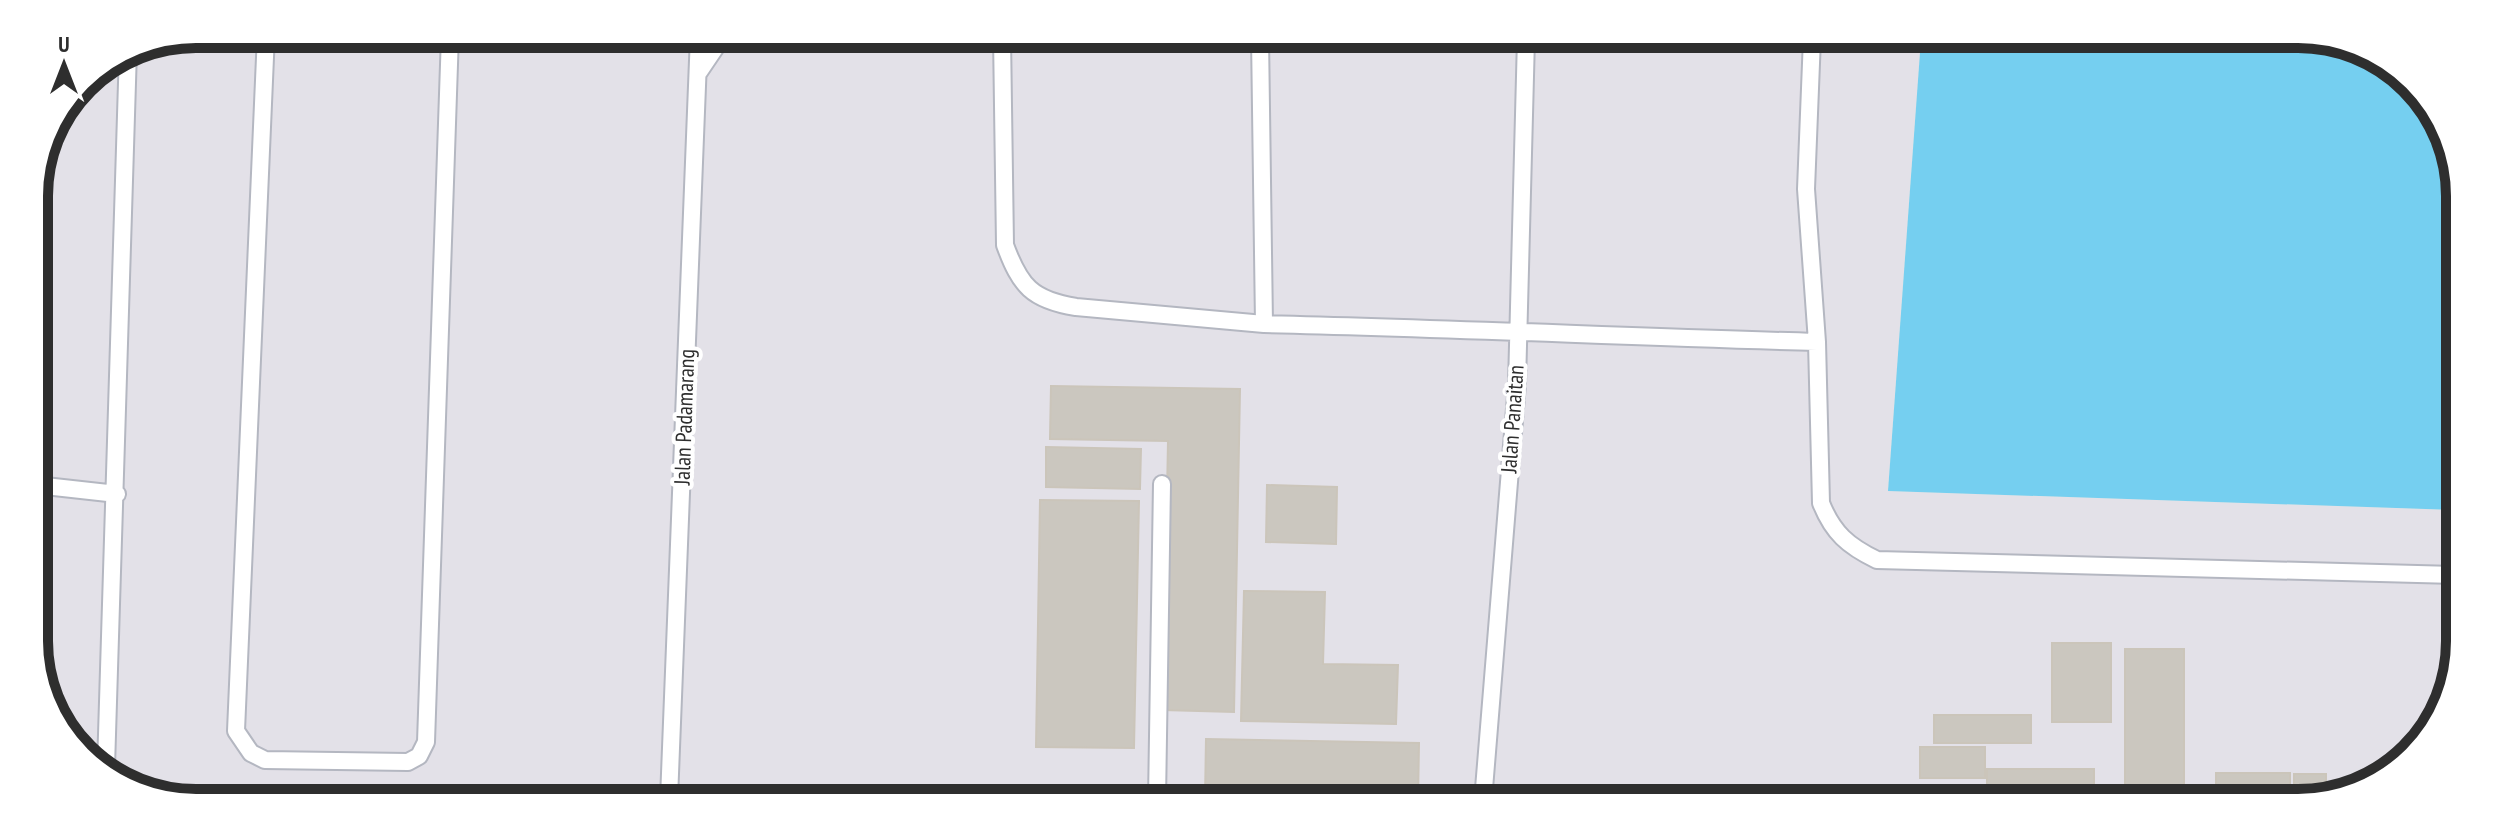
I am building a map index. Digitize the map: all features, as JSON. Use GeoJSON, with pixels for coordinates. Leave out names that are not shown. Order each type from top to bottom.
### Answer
{"type":"FeatureCollection","features":[{"type":"Feature","properties":{"kind":"lane"},"geometry":{"type":"LineString","coordinates":[[265,48],[236,731],[251,753],[265,760],[408,762],[419,756],[426,742],[450,48]]}},
{"type":"Feature","properties":{"kind":"lane","name":"Jalan Padamarang"},"geometry":{"type":"LineString","coordinates":[[669,789],[699,48]]}},
{"type":"Feature","properties":{"kind":"lane"},"geometry":{"type":"LineString","coordinates":[[698,73],[715,48]]}},
{"type":"Feature","properties":{"kind":"lane"},"geometry":{"type":"LineString","coordinates":[[1002,48],[1005,245],[1014,270],[1033,294],[1051,303],[1264,324],[1517,329],[1817,342]]}},
{"type":"Feature","properties":{"kind":"lane"},"geometry":{"type":"LineString","coordinates":[[1260,48],[1264,324]]}},
{"type":"Feature","properties":{"kind":"lane","name":"Jalan Panaitan"},"geometry":{"type":"LineString","coordinates":[[1484,789],[1517,384],[1526,48]]}},
{"type":"Feature","properties":{"kind":"lane"},"geometry":{"type":"LineString","coordinates":[[1812,48],[1806,189],[1817,342],[1821,503],[1831,528],[1852,548],[1877,560],[2446,575]]}},
{"type":"Feature","properties":{"kind":"lane"},"geometry":{"type":"LineString","coordinates":[[106,758],[117,494],[128,65]]}},
{"type":"Feature","properties":{"kind":"lane"},"geometry":{"type":"LineString","coordinates":[[1157,789],[1162,484]]}},
{"type":"Feature","properties":{"kind":"lane"},"geometry":{"type":"LineString","coordinates":[[48,486],[117,494]]}},
{"type":"Feature","properties":{"kind":"shaded area"},"geometry":{"type":"Polygon","coordinates":[[[196,48],[1920,48],[1888,491],[2446,510],[2446,641],[2441,679],[2431,706],[2409,739],[2372,769],[2345,781],[2307,789],[196,789],[177,788],[139,778],[106,758],[73,723],[56,688],[48,641],[48,187],[56,149],[73,114],[81,104],[104,104],[104,80],[139,59],[177,49],[196,48]]]}},
{"type":"Feature","properties":{"kind":"water"},"geometry":{"type":"Polygon","coordinates":[[[1920,48],[2317,49],[2345,56],[2380,73],[2409,98],[2421,114],[2438,149],[2446,187],[2446,510],[1888,491],[1920,48]]]}},
{"type":"Feature","properties":{"kind":"building"},"geometry":{"type":"Polygon","coordinates":[[[1051,386],[1240,389],[1234,712],[1163,710],[1168,441],[1050,439],[1051,386]]]}},
{"type":"Feature","properties":{"kind":"building"},"geometry":{"type":"Polygon","coordinates":[[[1046,447],[1141,449],[1140,489],[1046,487],[1046,447]]]}},
{"type":"Feature","properties":{"kind":"building"},"geometry":{"type":"Polygon","coordinates":[[[1267,485],[1337,487],[1336,544],[1266,542],[1267,485]]]}},
{"type":"Feature","properties":{"kind":"building"},"geometry":{"type":"Polygon","coordinates":[[[1040,500],[1139,501],[1134,748],[1036,747],[1040,500]]]}},
{"type":"Feature","properties":{"kind":"building"},"geometry":{"type":"Polygon","coordinates":[[[1244,591],[1325,592],[1323,664],[1398,665],[1396,724],[1241,721],[1244,591]]]}},
{"type":"Feature","properties":{"kind":"building"},"geometry":{"type":"Polygon","coordinates":[[[2052,643],[2111,643],[2111,722],[2052,722],[2052,643]]]}},
{"type":"Feature","properties":{"kind":"building"},"geometry":{"type":"Polygon","coordinates":[[[2125,649],[2184,649],[2184,789],[2125,789],[2125,649]]]}},
{"type":"Feature","properties":{"kind":"building"},"geometry":{"type":"Polygon","coordinates":[[[1934,715],[2031,715],[2031,743],[1934,743],[1934,715]]]}},
{"type":"Feature","properties":{"kind":"building"},"geometry":{"type":"Polygon","coordinates":[[[1206,739],[1419,743],[1418,789],[1205,789],[1206,739]]]}},
{"type":"Feature","properties":{"kind":"building"},"geometry":{"type":"Polygon","coordinates":[[[1920,747],[1985,747],[1985,778],[1920,778],[1920,747]]]}},
{"type":"Feature","properties":{"kind":"building"},"geometry":{"type":"Polygon","coordinates":[[[1987,769],[2094,769],[2094,789],[1987,789],[1987,769]]]}},
{"type":"Feature","properties":{"kind":"building"},"geometry":{"type":"Polygon","coordinates":[[[2216,773],[2290,773],[2290,789],[2216,789],[2216,773]]]}},
{"type":"Feature","properties":{"kind":"building"},"geometry":{"type":"Polygon","coordinates":[[[2294,774],[2326,774],[2326,786],[2294,789],[2294,774]]]}}]}
